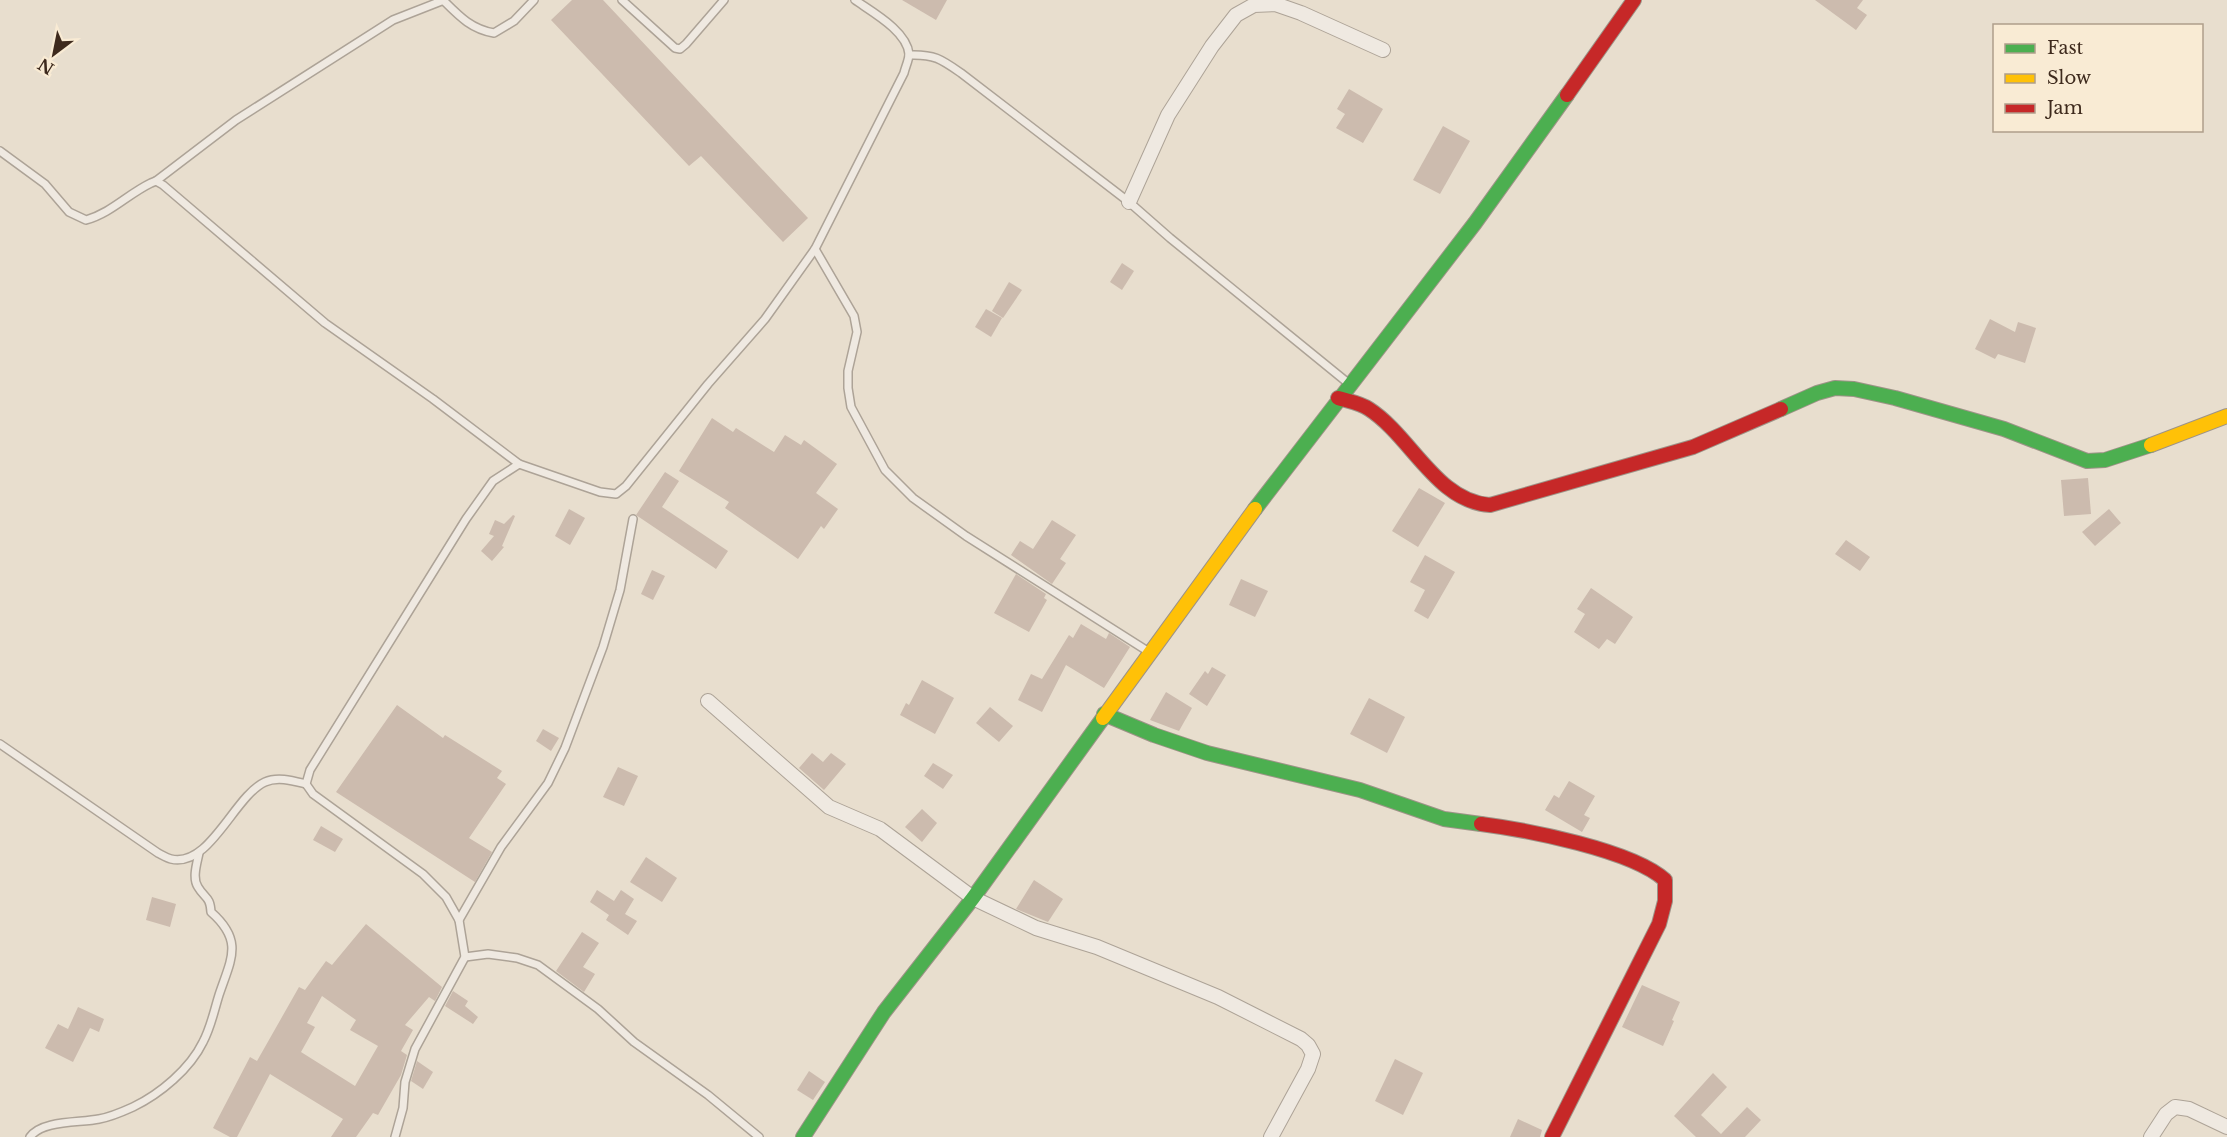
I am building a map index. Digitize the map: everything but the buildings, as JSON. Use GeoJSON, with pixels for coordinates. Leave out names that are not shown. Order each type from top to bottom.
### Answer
{"type":"FeatureCollection","features":[{"type":"Feature","properties":{"kind":"street"},"geometry":{"type":"LineString","coordinates":[[802,1137],[884,1012],[973,898],[1192,593],[1338,398],[1475,223],[1634,0]]}},
{"type":"Feature","properties":{"kind":"street"},"geometry":{"type":"LineString","coordinates":[[1129,202],[1168,115],[1212,46],[1236,15],[1254,5],[1275,4],[1301,13],[1383,50]]}},
{"type":"Feature","properties":{"kind":"street"},"geometry":{"type":"LineString","coordinates":[[1338,398],[1359,404],[1374,412],[1446,486],[1463,499],[1478,505],[1494,505],[1694,447],[1818,393],[1835,388],[1872,392],[2004,429],[2086,461],[2104,460],[2134,452],[2227,416]]}},
{"type":"Feature","properties":{"kind":"street"},"geometry":{"type":"LineString","coordinates":[[708,701],[829,807],[880,829],[973,898],[1036,928],[1097,947],[1218,997],[1308,1044],[1313,1054],[1308,1069],[1271,1137]]}},
{"type":"Feature","properties":{"kind":"street"},"geometry":{"type":"LineString","coordinates":[[1104,714],[1154,735],[1207,753],[1360,790],[1444,819],[1491,825],[1569,841],[1608,852],[1655,871],[1665,880],[1665,901],[1659,924],[1552,1137]]}},
{"type":"Feature","properties":{"kind":"street"},"geometry":{"type":"LineString","coordinates":[[2151,1137],[2166,1114],[2175,1107],[2189,1109],[2227,1126]]}},
{"type":"Feature","properties":{"kind":"lane"},"geometry":{"type":"LineString","coordinates":[[0,151],[45,184],[69,212],[86,220],[114,207],[146,185],[156,181],[236,120],[393,20],[444,0],[467,24],[480,31],[494,33],[514,21],[534,0]]}},
{"type":"Feature","properties":{"kind":"lane"},"geometry":{"type":"LineString","coordinates":[[622,0],[669,44],[680,49],[724,0]]}},
{"type":"Feature","properties":{"kind":"lane"},"geometry":{"type":"LineString","coordinates":[[156,181],[325,323],[433,399],[519,464],[600,492],[616,494],[626,486],[708,384],[765,319],[815,249],[904,73],[909,56],[904,42],[886,22],[855,0]]}},
{"type":"Feature","properties":{"kind":"lane"},"geometry":{"type":"LineString","coordinates":[[909,56],[926,55],[940,58],[954,68],[1129,202],[1350,384]]}},
{"type":"Feature","properties":{"kind":"lane"},"geometry":{"type":"LineString","coordinates":[[815,249],[854,316],[857,332],[848,371],[851,407],[885,470],[913,498],[966,536],[1151,653]]}},
{"type":"Feature","properties":{"kind":"lane"},"geometry":{"type":"LineString","coordinates":[[306,783],[310,770],[466,519],[494,482],[519,464]]}},
{"type":"Feature","properties":{"kind":"lane"},"geometry":{"type":"LineString","coordinates":[[459,920],[501,847],[548,783],[565,748],[603,647],[620,590],[633,519]]}},
{"type":"Feature","properties":{"kind":"lane"},"geometry":{"type":"LineString","coordinates":[[0,744],[158,853],[172,859],[184,858],[199,852],[249,794],[265,781],[282,779],[306,783],[313,794],[423,874],[446,897],[459,920],[465,957],[415,1048],[405,1082],[403,1108],[395,1137]]}},
{"type":"Feature","properties":{"kind":"lane"},"geometry":{"type":"LineString","coordinates":[[30,1137],[45,1126],[97,1120],[136,1106],[184,1070],[202,1044],[228,976],[232,945],[229,931],[211,912],[211,902],[196,886],[195,869],[199,852]]}},
{"type":"Feature","properties":{"kind":"lane"},"geometry":{"type":"LineString","coordinates":[[465,957],[488,954],[517,958],[538,965],[598,1009],[634,1042],[708,1095],[759,1137]]}},
{"type":"Feature","properties":{"kind":"traffic: fast"},"geometry":{"type":"LineString","coordinates":[[1255,509],[1475,223],[1567,95]]}},
{"type":"Feature","properties":{"kind":"traffic: fast"},"geometry":{"type":"LineString","coordinates":[[1781,409],[1817,393],[1835,388],[1854,389],[1895,398],[2004,429],[2087,461],[2105,460],[2151,445]]}},
{"type":"Feature","properties":{"kind":"traffic: fast"},"geometry":{"type":"LineString","coordinates":[[1104,714],[1154,735],[1207,753],[1360,790],[1444,819],[1481,824]]}},
{"type":"Feature","properties":{"kind":"traffic: fast"},"geometry":{"type":"LineString","coordinates":[[803,1137],[884,1012],[973,898],[1103,718]]}},
{"type":"Feature","properties":{"kind":"traffic: slow"},"geometry":{"type":"LineString","coordinates":[[2151,445],[2227,416]]}},
{"type":"Feature","properties":{"kind":"traffic: slow"},"geometry":{"type":"LineString","coordinates":[[1103,718],[1255,509]]}},
{"type":"Feature","properties":{"kind":"traffic: jam"},"geometry":{"type":"LineString","coordinates":[[1567,95],[1634,0]]}},
{"type":"Feature","properties":{"kind":"traffic: jam"},"geometry":{"type":"LineString","coordinates":[[1338,398],[1365,407],[1384,421],[1425,466],[1455,493],[1471,501],[1490,505],[1693,447],[1781,409]]}},
{"type":"Feature","properties":{"kind":"traffic: jam"},"geometry":{"type":"LineString","coordinates":[[1481,824],[1578,843],[1629,859],[1650,869],[1665,880],[1665,901],[1659,924],[1552,1137]]}}]}
